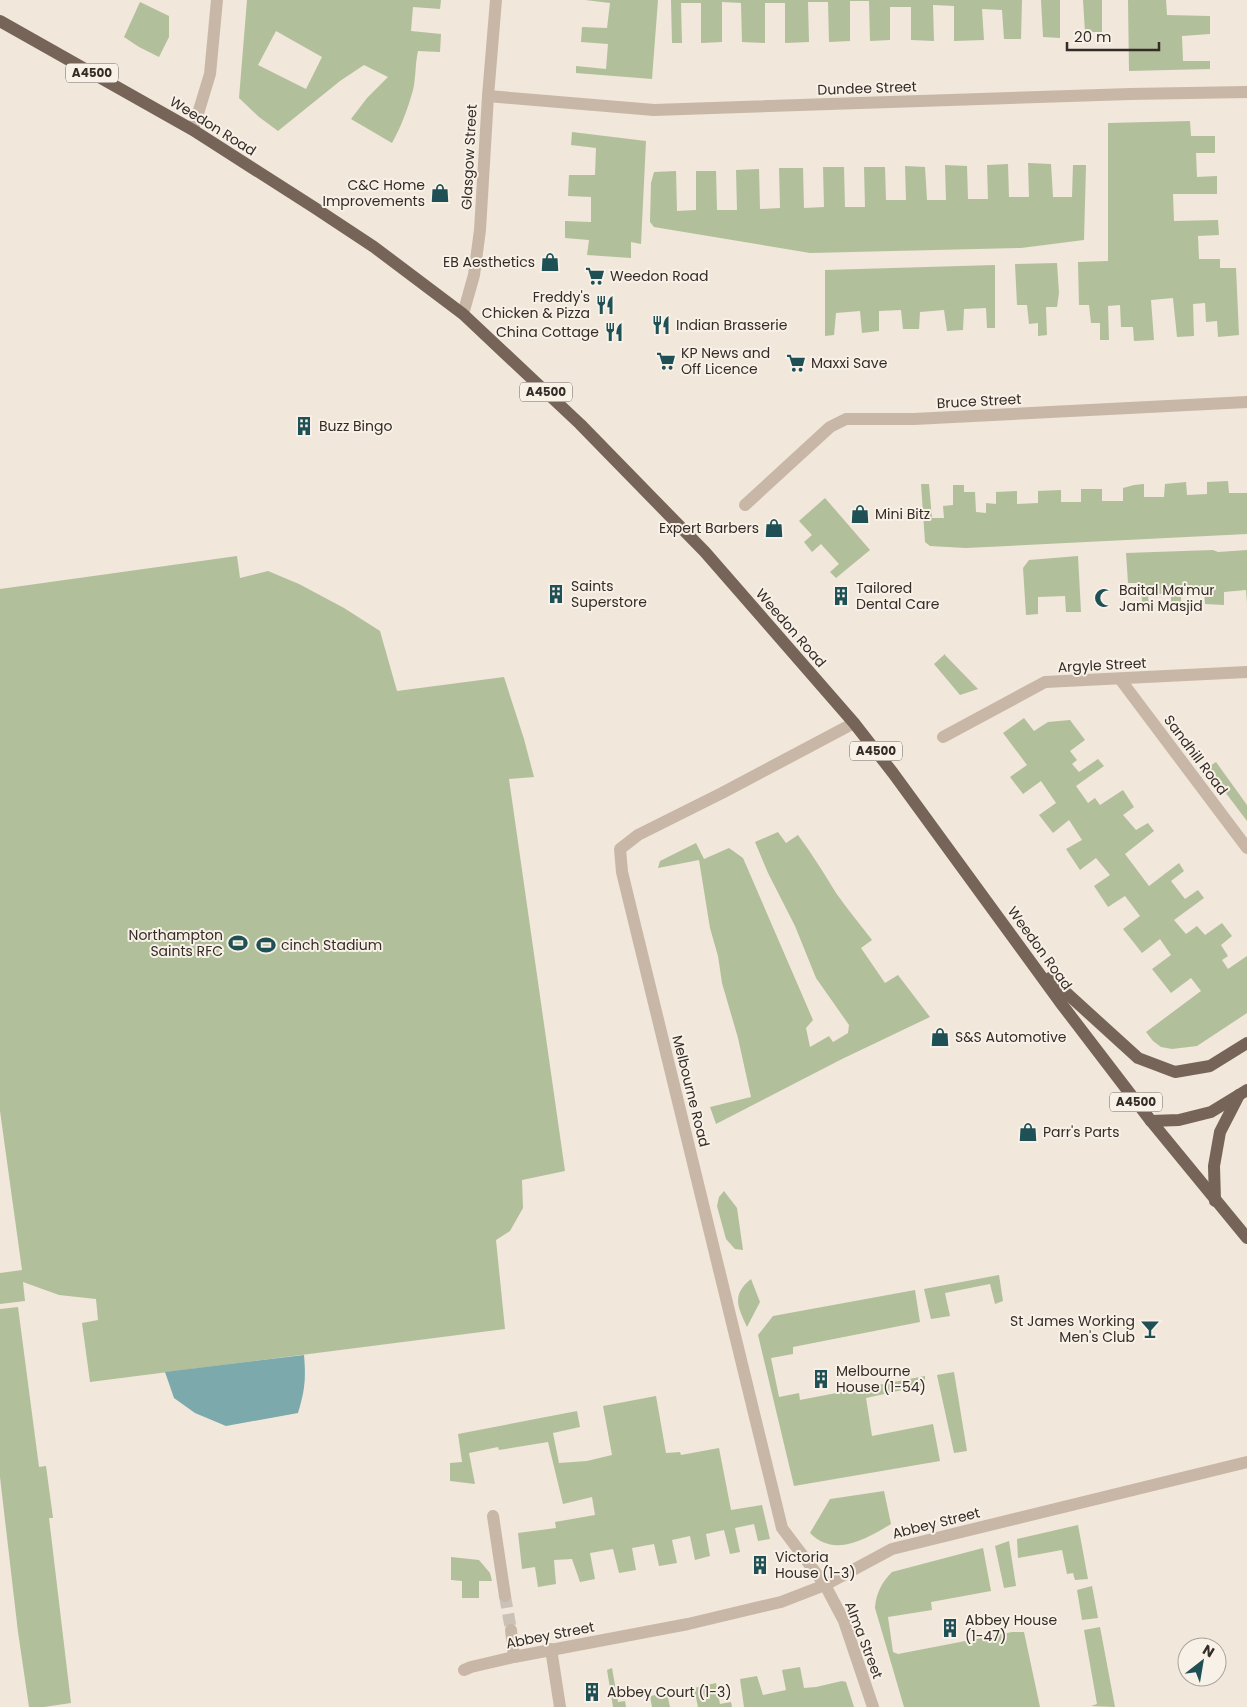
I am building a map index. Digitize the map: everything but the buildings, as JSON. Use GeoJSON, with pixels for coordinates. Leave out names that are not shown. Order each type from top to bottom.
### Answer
{"type":"FeatureCollection","features":[{"type":"Feature","properties":{"kind":"main road","name":"Weedon Road"},"geometry":{"type":"LineString","coordinates":[[0,21],[193,130],[374,247],[463,314],[580,424],[705,552],[854,723],[1032,961],[1060,1002],[1151,1121],[1247,1238]]}},
{"type":"Feature","properties":{"kind":"main road"},"geometry":{"type":"LineString","coordinates":[[1032,961],[1138,1058],[1175,1072],[1210,1066],[1247,1043]]}},
{"type":"Feature","properties":{"kind":"main road"},"geometry":{"type":"LineString","coordinates":[[1151,1121],[1179,1120],[1211,1112],[1243,1092]]}},
{"type":"Feature","properties":{"kind":"main road"},"geometry":{"type":"LineString","coordinates":[[1215,1201],[1214,1166],[1220,1132],[1243,1092]]}},
{"type":"Feature","properties":{"kind":"street"},"geometry":{"type":"LineString","coordinates":[[193,130],[210,74],[217,0]]}},
{"type":"Feature","properties":{"kind":"street","name":"Glasgow Street"},"geometry":{"type":"LineString","coordinates":[[463,314],[474,275],[480,230],[496,0]]}},
{"type":"Feature","properties":{"kind":"street","name":"Dundee Street"},"geometry":{"type":"LineString","coordinates":[[488,96],[654,110],[1130,94],[1247,92]]}},
{"type":"Feature","properties":{"kind":"street","name":"Bruce Street"},"geometry":{"type":"LineString","coordinates":[[745,505],[830,426],[846,419],[914,419],[1247,402]]}},
{"type":"Feature","properties":{"kind":"street","name":"Argyle Street"},"geometry":{"type":"LineString","coordinates":[[943,737],[1045,682],[1247,672]]}},
{"type":"Feature","properties":{"kind":"street","name":"Sandhill Road"},"geometry":{"type":"LineString","coordinates":[[1120,679],[1247,848]]}},
{"type":"Feature","properties":{"kind":"street","name":"Melbourne Road"},"geometry":{"type":"LineString","coordinates":[[825,1584],[782,1528],[622,872],[620,849],[638,835],[854,723]]}},
{"type":"Feature","properties":{"kind":"street","name":"Abbey Street"},"geometry":{"type":"LineString","coordinates":[[464,1670],[514,1656],[688,1624],[768,1606],[825,1584],[892,1549],[1247,1462]]}},
{"type":"Feature","properties":{"kind":"street"},"geometry":{"type":"LineString","coordinates":[[493,1516],[505,1596]]}},
{"type":"Feature","properties":{"kind":"street","name":"Alma Street"},"geometry":{"type":"LineString","coordinates":[[825,1584],[844,1621],[873,1707]]}},
{"type":"Feature","properties":{"kind":"street"},"geometry":{"type":"LineString","coordinates":[[511,1630],[514,1656]]}},
{"type":"Feature","properties":{"kind":"street"},"geometry":{"type":"LineString","coordinates":[[551,1649],[560,1707]]}},
{"type":"Feature","properties":{"kind":"green space"},"geometry":{"type":"Polygon","coordinates":[[[247,0],[441,0],[440,9],[413,7],[411,31],[441,34],[440,52],[418,51],[413,90],[404,117],[392,143],[351,119],[367,98],[388,77],[364,65],[340,81],[278,131],[259,117],[239,98],[247,0]],[[276,31],[258,65],[306,89],[322,57],[276,31]]]}},
{"type":"Feature","properties":{"kind":"green space"},"geometry":{"type":"Polygon","coordinates":[[[585,0],[658,0],[652,79],[576,73],[576,66],[606,69],[608,44],[581,42],[582,27],[607,28],[610,3],[585,0]]]}},
{"type":"Feature","properties":{"kind":"green space"},"geometry":{"type":"Polygon","coordinates":[[[671,0],[1022,0],[1021,39],[1004,39],[1002,10],[982,9],[984,40],[954,41],[954,6],[933,5],[934,41],[911,40],[911,7],[890,7],[890,40],[870,41],[869,1],[850,1],[850,41],[829,42],[828,2],[808,2],[809,42],[785,43],[785,3],[765,3],[765,43],[742,42],[741,3],[722,2],[722,42],[701,43],[701,3],[681,3],[682,43],[672,43],[671,0]]]}},
{"type":"Feature","properties":{"kind":"green space"},"geometry":{"type":"Polygon","coordinates":[[[1041,0],[1060,0],[1060,38],[1043,37],[1041,0]]]}},
{"type":"Feature","properties":{"kind":"green space"},"geometry":{"type":"Polygon","coordinates":[[[1083,0],[1102,0],[1102,32],[1085,32],[1083,0]]]}},
{"type":"Feature","properties":{"kind":"green space"},"geometry":{"type":"Polygon","coordinates":[[[1128,0],[1166,0],[1167,15],[1210,16],[1210,34],[1182,36],[1183,61],[1210,61],[1210,69],[1129,71],[1128,0]]]}},
{"type":"Feature","properties":{"kind":"green space"},"geometry":{"type":"Polygon","coordinates":[[[140,2],[169,16],[169,37],[159,57],[124,37],[140,2]]]}},
{"type":"Feature","properties":{"kind":"green space"},"geometry":{"type":"Polygon","coordinates":[[[1190,121],[1191,136],[1215,136],[1215,153],[1196,153],[1197,177],[1217,176],[1217,194],[1173,194],[1174,221],[1218,220],[1219,235],[1198,236],[1199,259],[1220,259],[1220,268],[1236,268],[1239,335],[1218,337],[1217,321],[1206,322],[1205,303],[1193,304],[1194,336],[1177,337],[1173,298],[1151,300],[1154,340],[1134,341],[1133,327],[1121,327],[1120,305],[1108,306],[1109,340],[1100,340],[1100,323],[1091,323],[1089,305],[1079,305],[1078,262],[1108,261],[1108,123],[1190,121]]]}},
{"type":"Feature","properties":{"kind":"green space"},"geometry":{"type":"Polygon","coordinates":[[[572,132],[646,141],[641,244],[631,242],[631,258],[587,255],[589,240],[565,238],[565,221],[591,222],[591,197],[568,196],[569,175],[595,175],[596,148],[571,145],[572,132]]]}},
{"type":"Feature","properties":{"kind":"green space"},"geometry":{"type":"Polygon","coordinates":[[[1028,163],[1051,164],[1053,197],[1072,197],[1073,165],[1086,165],[1084,240],[1021,248],[810,253],[654,227],[650,222],[651,183],[654,172],[676,171],[677,211],[696,210],[696,171],[716,171],[717,210],[737,210],[736,170],[759,169],[760,209],[780,208],[779,168],[803,168],[804,208],[824,207],[823,167],[844,167],[845,207],[865,207],[864,167],[885,167],[886,200],[906,200],[905,166],[925,167],[927,200],[946,200],[945,165],[967,166],[968,199],[988,199],[987,165],[1008,164],[1009,197],[1029,197],[1028,163]]]}},
{"type":"Feature","properties":{"kind":"green space"},"geometry":{"type":"Polygon","coordinates":[[[1057,263],[1059,293],[1057,307],[1046,307],[1047,335],[1038,336],[1038,323],[1029,324],[1027,305],[1017,305],[1015,264],[1057,263]]]}},
{"type":"Feature","properties":{"kind":"green space"},"geometry":{"type":"Polygon","coordinates":[[[995,265],[995,328],[987,328],[986,308],[964,309],[963,330],[947,331],[944,310],[920,312],[919,329],[903,329],[901,310],[879,311],[879,331],[862,333],[860,311],[836,313],[834,335],[825,336],[825,270],[995,265]]]}},
{"type":"Feature","properties":{"kind":"green space"},"geometry":{"type":"Polygon","coordinates":[[[1228,481],[1229,493],[1247,493],[1247,534],[966,548],[930,546],[925,542],[921,484],[929,484],[932,518],[944,518],[943,506],[953,505],[953,485],[964,485],[964,492],[975,492],[976,512],[986,513],[986,503],[996,504],[996,492],[1017,491],[1017,504],[1038,503],[1038,491],[1061,490],[1061,502],[1081,502],[1081,489],[1102,489],[1102,501],[1123,501],[1123,488],[1134,485],[1144,484],[1144,497],[1164,497],[1165,484],[1186,482],[1187,495],[1207,494],[1207,482],[1228,481]]]}},
{"type":"Feature","properties":{"kind":"green space"},"geometry":{"type":"Polygon","coordinates":[[[825,498],[870,550],[836,578],[830,572],[839,564],[821,544],[812,552],[804,542],[812,535],[799,521],[825,498]]]}},
{"type":"Feature","properties":{"kind":"green space"},"geometry":{"type":"Polygon","coordinates":[[[1213,550],[1218,552],[1247,550],[1247,603],[1246,590],[1224,592],[1224,605],[1205,604],[1204,592],[1181,593],[1181,605],[1171,606],[1171,593],[1148,595],[1149,609],[1143,610],[1140,583],[1128,583],[1126,553],[1213,550]]]}},
{"type":"Feature","properties":{"kind":"green space","name":"cinch Stadium"},"geometry":{"type":"Polygon","coordinates":[[[237,556],[240,578],[268,571],[299,584],[344,608],[380,631],[397,691],[504,677],[534,777],[509,779],[565,1171],[522,1180],[523,1208],[510,1231],[496,1240],[505,1329],[90,1382],[82,1323],[98,1320],[96,1299],[59,1295],[23,1282],[25,1301],[0,1304],[0,1273],[22,1270],[0,1111],[0,589],[237,556]]]}},
{"type":"Feature","properties":{"kind":"green space"},"geometry":{"type":"Polygon","coordinates":[[[1078,556],[1081,612],[1066,612],[1065,596],[1038,597],[1038,614],[1026,615],[1023,568],[1029,560],[1078,556]]]}},
{"type":"Feature","properties":{"kind":"green space"},"geometry":{"type":"Polygon","coordinates":[[[945,654],[978,689],[960,695],[934,664],[945,654]]]}},
{"type":"Feature","properties":{"kind":"green space"},"geometry":{"type":"Polygon","coordinates":[[[1024,718],[1034,731],[1048,722],[1070,720],[1085,740],[1070,751],[1077,760],[1072,764],[1079,772],[1098,759],[1104,766],[1076,786],[1088,803],[1095,798],[1100,805],[1123,790],[1134,807],[1123,815],[1136,830],[1148,823],[1154,831],[1125,854],[1149,886],[1179,863],[1184,871],[1171,881],[1185,899],[1198,890],[1204,898],[1174,920],[1186,934],[1197,926],[1205,935],[1222,923],[1232,936],[1221,945],[1228,956],[1222,960],[1228,969],[1247,956],[1247,1013],[1197,1046],[1172,1049],[1161,1047],[1146,1032],[1201,991],[1191,978],[1171,993],[1152,969],[1171,955],[1160,939],[1142,953],[1123,929],[1140,916],[1125,896],[1108,907],[1094,886],[1110,875],[1096,858],[1080,870],[1066,849],[1082,840],[1069,820],[1053,833],[1039,815],[1056,803],[1041,781],[1023,794],[1010,777],[1027,765],[1003,733],[1024,718]]]}},
{"type":"Feature","properties":{"kind":"green space"},"geometry":{"type":"Polygon","coordinates":[[[1216,762],[1247,805],[1247,821],[1207,768],[1216,762]]]}},
{"type":"Feature","properties":{"kind":"green space"},"geometry":{"type":"Polygon","coordinates":[[[778,832],[786,843],[798,835],[836,893],[872,940],[861,948],[885,983],[898,975],[930,1017],[842,1059],[716,1124],[710,1107],[751,1097],[738,1038],[722,983],[718,956],[710,928],[699,860],[658,868],[660,861],[696,843],[704,859],[729,848],[743,858],[813,1020],[806,1028],[810,1047],[829,1036],[833,1042],[848,1033],[849,1025],[816,978],[795,926],[768,873],[755,842],[778,832]]]}},
{"type":"Feature","properties":{"kind":"green space"},"geometry":{"type":"Polygon","coordinates":[[[724,1191],[737,1208],[743,1250],[735,1249],[726,1239],[717,1206],[719,1197],[724,1191]]]}},
{"type":"Feature","properties":{"kind":"green space"},"geometry":{"type":"Polygon","coordinates":[[[999,1275],[1003,1301],[995,1304],[990,1284],[945,1293],[950,1316],[931,1319],[924,1289],[999,1275]]]}},
{"type":"Feature","properties":{"kind":"green space"},"geometry":{"type":"Polygon","coordinates":[[[751,1279],[760,1302],[747,1327],[738,1302],[741,1290],[751,1279]]]}},
{"type":"Feature","properties":{"kind":"green space"},"geometry":{"type":"Polygon","coordinates":[[[915,1290],[920,1322],[793,1347],[793,1354],[771,1358],[779,1397],[799,1393],[800,1400],[925,1376],[925,1385],[866,1398],[872,1436],[933,1424],[940,1461],[794,1486],[758,1335],[773,1316],[915,1290]]]}},
{"type":"Feature","properties":{"kind":"green space"},"geometry":{"type":"Polygon","coordinates":[[[18,1307],[39,1467],[46,1466],[53,1518],[49,1518],[71,1703],[44,1707],[29,1707],[18,1632],[0,1477],[0,1309],[18,1307]]]}},
{"type":"Feature","properties":{"kind":"green space"},"geometry":{"type":"Polygon","coordinates":[[[954,1372],[967,1451],[954,1453],[937,1375],[954,1372]]]}},
{"type":"Feature","properties":{"kind":"green space"},"geometry":{"type":"Polygon","coordinates":[[[656,1396],[666,1453],[680,1452],[681,1455],[719,1448],[731,1510],[762,1505],[770,1539],[758,1541],[754,1524],[735,1528],[740,1552],[730,1554],[724,1530],[706,1534],[710,1556],[695,1560],[690,1536],[672,1540],[677,1563],[659,1566],[654,1544],[632,1548],[636,1570],[619,1573],[613,1549],[590,1553],[595,1579],[580,1582],[572,1559],[554,1560],[556,1584],[538,1587],[535,1567],[522,1569],[518,1533],[556,1528],[555,1522],[595,1515],[592,1497],[563,1504],[548,1442],[499,1450],[498,1447],[469,1453],[475,1484],[450,1481],[450,1463],[462,1462],[458,1434],[577,1411],[580,1427],[553,1433],[559,1463],[587,1461],[612,1455],[603,1406],[656,1396]]]}},
{"type":"Feature","properties":{"kind":"green space"},"geometry":{"type":"Polygon","coordinates":[[[884,1491],[891,1524],[881,1530],[861,1540],[840,1545],[829,1544],[819,1540],[810,1533],[830,1499],[884,1491]]]}},
{"type":"Feature","properties":{"kind":"green space"},"geometry":{"type":"Polygon","coordinates":[[[1078,1525],[1088,1579],[1075,1580],[1073,1573],[1067,1574],[1062,1550],[1018,1558],[1017,1539],[1078,1525]]]}},
{"type":"Feature","properties":{"kind":"green space"},"geometry":{"type":"Polygon","coordinates":[[[1009,1541],[1016,1586],[1004,1588],[995,1546],[1009,1541]]]}},
{"type":"Feature","properties":{"kind":"green space"},"geometry":{"type":"Polygon","coordinates":[[[983,1548],[991,1591],[931,1602],[932,1610],[888,1617],[893,1652],[898,1654],[1012,1632],[1024,1632],[1040,1707],[904,1707],[875,1608],[880,1588],[892,1572],[983,1548]]]}},
{"type":"Feature","properties":{"kind":"green space"},"geometry":{"type":"Polygon","coordinates":[[[451,1557],[479,1560],[490,1573],[492,1581],[479,1581],[479,1598],[462,1598],[462,1581],[451,1580],[451,1557]]]}},
{"type":"Feature","properties":{"kind":"green space"},"geometry":{"type":"Polygon","coordinates":[[[1092,1586],[1098,1618],[1082,1620],[1077,1590],[1092,1586]]]}},
{"type":"Feature","properties":{"kind":"green space"},"geometry":{"type":"Polygon","coordinates":[[[1100,1627],[1115,1707],[1091,1706],[1097,1704],[1084,1630],[1100,1627]]]}},
{"type":"Feature","properties":{"kind":"green space"},"geometry":{"type":"Polygon","coordinates":[[[800,1667],[804,1688],[842,1681],[846,1682],[854,1707],[744,1707],[740,1679],[757,1676],[763,1695],[786,1690],[782,1670],[800,1667]]]}},
{"type":"Feature","properties":{"kind":"green space"},"geometry":{"type":"Polygon","coordinates":[[[612,1668],[618,1702],[625,1701],[626,1707],[613,1707],[607,1670],[612,1668]]]}},
{"type":"Feature","properties":{"kind":"green space"},"geometry":{"type":"Polygon","coordinates":[[[716,1683],[720,1704],[731,1702],[732,1707],[698,1707],[694,1688],[716,1683]]]}},
{"type":"Feature","properties":{"kind":"green space"},"geometry":{"type":"Polygon","coordinates":[[[667,1693],[670,1707],[652,1707],[650,1696],[667,1693]]]}},
{"type":"Feature","properties":{"kind":"water"},"geometry":{"type":"Polygon","coordinates":[[[304,1355],[304,1384],[298,1413],[226,1426],[195,1413],[174,1398],[165,1372],[304,1355]]]}},
{"type":"Feature","properties":{"kind":"tunnel"},"geometry":{"type":"LineString","coordinates":[[505,1596],[511,1630]]}},
{"type":"Feature","properties":{"kind":"place","name":"C&C Home Improvements"},"geometry":{"type":"Point","coordinates":[440,193]}},
{"type":"Feature","properties":{"kind":"place","name":"EB Aesthetics"},"geometry":{"type":"Point","coordinates":[550,262]}},
{"type":"Feature","properties":{"kind":"place","name":"Weedon Road"},"geometry":{"type":"Point","coordinates":[595,276]}},
{"type":"Feature","properties":{"kind":"place","name":"Freddy's Chicken & Pizza"},"geometry":{"type":"Point","coordinates":[605,305]}},
{"type":"Feature","properties":{"kind":"place","name":"Indian Brasserie"},"geometry":{"type":"Point","coordinates":[661,325]}},
{"type":"Feature","properties":{"kind":"place","name":"China Cottage"},"geometry":{"type":"Point","coordinates":[614,332]}},
{"type":"Feature","properties":{"kind":"place","name":"KP News and Off Licence"},"geometry":{"type":"Point","coordinates":[666,361]}},
{"type":"Feature","properties":{"kind":"place","name":"Maxxi Save"},"geometry":{"type":"Point","coordinates":[796,363]}},
{"type":"Feature","properties":{"kind":"place","name":"Buzz Bingo"},"geometry":{"type":"Point","coordinates":[304,426]}},
{"type":"Feature","properties":{"kind":"place","name":"Mini Bitz"},"geometry":{"type":"Point","coordinates":[860,514]}},
{"type":"Feature","properties":{"kind":"place","name":"Expert Barbers"},"geometry":{"type":"Point","coordinates":[774,528]}},
{"type":"Feature","properties":{"kind":"place","name":"Saints Superstore"},"geometry":{"type":"Point","coordinates":[556,594]}},
{"type":"Feature","properties":{"kind":"place","name":"Tailored Dental Care"},"geometry":{"type":"Point","coordinates":[841,596]}},
{"type":"Feature","properties":{"kind":"place","name":"Baital Ma'mur Jami Masjid"},"geometry":{"type":"Point","coordinates":[1104,598]}},
{"type":"Feature","properties":{"kind":"place","name":"Northampton Saints RFC"},"geometry":{"type":"Point","coordinates":[238,943]}},
{"type":"Feature","properties":{"kind":"place","name":"cinch Stadium"},"geometry":{"type":"Point","coordinates":[266,945]}},
{"type":"Feature","properties":{"kind":"place","name":"S&S Automotive"},"geometry":{"type":"Point","coordinates":[940,1037]}},
{"type":"Feature","properties":{"kind":"place","name":"Parr's Parts"},"geometry":{"type":"Point","coordinates":[1028,1132]}},
{"type":"Feature","properties":{"kind":"place","name":"St James Working Men's Club"},"geometry":{"type":"Point","coordinates":[1150,1329]}},
{"type":"Feature","properties":{"kind":"place","name":"Melbourne House (1-54)"},"geometry":{"type":"Point","coordinates":[821,1379]}},
{"type":"Feature","properties":{"kind":"place","name":"Victoria House (1-3)"},"geometry":{"type":"Point","coordinates":[760,1565]}},
{"type":"Feature","properties":{"kind":"place","name":"Abbey House (1-47)"},"geometry":{"type":"Point","coordinates":[950,1628]}},
{"type":"Feature","properties":{"kind":"place","name":"Abbey Court (1-3)"},"geometry":{"type":"Point","coordinates":[592,1692]}}]}
